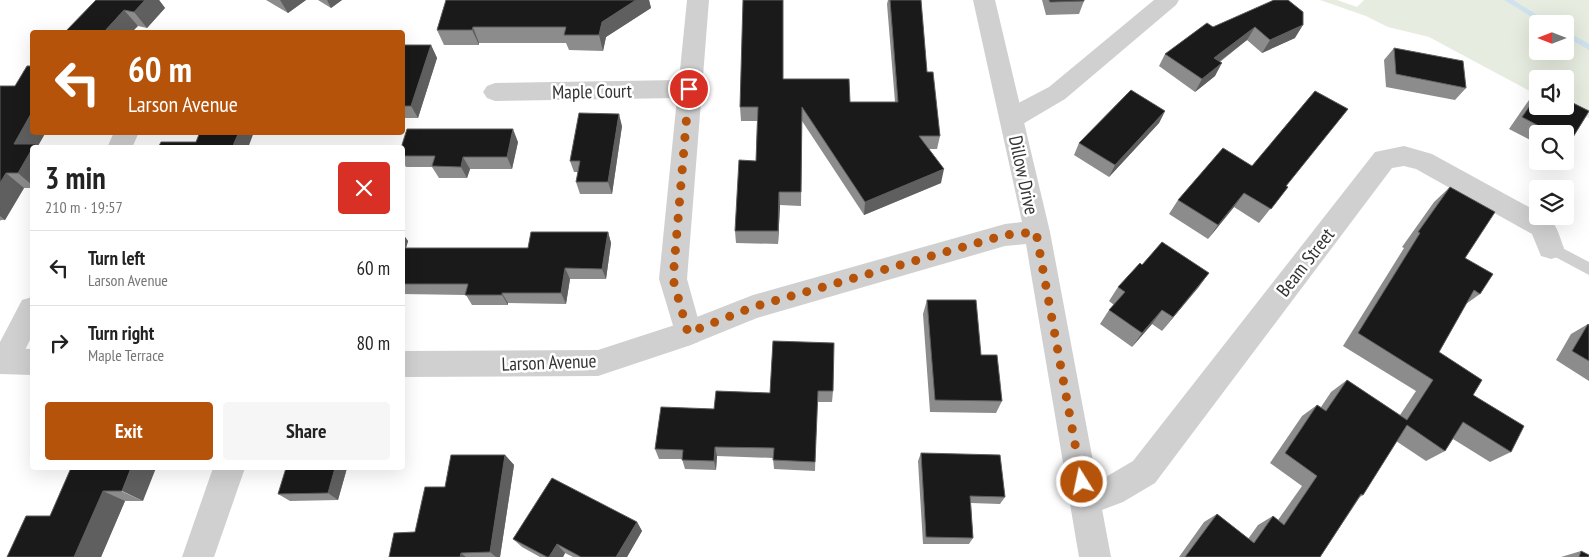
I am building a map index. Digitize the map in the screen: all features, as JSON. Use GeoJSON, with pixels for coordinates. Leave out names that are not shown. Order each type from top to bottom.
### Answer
{"type":"FeatureCollection","features":[{"type":"Feature","properties":{"kind":"street"},"geometry":{"type":"LineString","coordinates":[[688,333],[673,279],[698,0]]}},
{"type":"Feature","properties":{"kind":"street","name":"Dillow Drive"},"geometry":{"type":"LineString","coordinates":[[984,0],[1012,118],[1036,232],[1095,557]]}},
{"type":"Feature","properties":{"kind":"street"},"geometry":{"type":"LineString","coordinates":[[1012,118],[1057,93],[1168,0]]}},
{"type":"Feature","properties":{"kind":"street","name":"Maple Court"},"geometry":{"type":"LineString","coordinates":[[495,92],[689,89]]}},
{"type":"Feature","properties":{"kind":"street","name":"Beam Street"},"geometry":{"type":"LineString","coordinates":[[1086,500],[1112,492],[1144,472],[1384,159],[1404,156],[1424,161],[1542,227],[1551,248]]}},
{"type":"Feature","properties":{"kind":"street","name":"Larson Avenue"},"geometry":{"type":"LineString","coordinates":[[405,364],[598,363],[688,333],[753,307],[1005,235],[1036,232]]}},
{"type":"Feature","properties":{"kind":"street"},"geometry":{"type":"LineString","coordinates":[[12,361],[30,314]]}},
{"type":"Feature","properties":{"kind":"street"},"geometry":{"type":"LineString","coordinates":[[198,557],[228,470]]}},
{"type":"Feature","properties":{"kind":"lane"},"geometry":{"type":"LineString","coordinates":[[1551,248],[1589,269]]}},
{"type":"Feature","properties":{"kind":"shaded area"},"geometry":{"type":"Polygon","coordinates":[[[1320,0],[1337,0],[1357,7],[1364,0],[1589,0],[1589,118],[1574,112],[1574,70],[1529,70],[1529,91],[1429,37],[1388,27],[1366,16],[1320,0]]]}},
{"type":"Feature","properties":{"kind":"building"},"geometry":{"type":"Polygon","coordinates":[[[96,0],[145,0],[134,12],[124,10],[106,30],[67,30],[96,0]]]}},
{"type":"Feature","properties":{"kind":"building"},"geometry":{"type":"Polygon","coordinates":[[[446,0],[636,0],[602,22],[599,35],[564,35],[566,27],[473,27],[472,30],[437,30],[446,0]]]}},
{"type":"Feature","properties":{"kind":"building"},"geometry":{"type":"Polygon","coordinates":[[[743,0],[783,0],[783,79],[849,79],[850,102],[898,102],[890,0],[921,0],[927,72],[933,72],[940,136],[919,136],[944,169],[865,202],[802,107],[801,192],[779,192],[778,231],[735,231],[739,160],[756,161],[758,107],[740,107],[743,0]]]}},
{"type":"Feature","properties":{"kind":"building"},"geometry":{"type":"Polygon","coordinates":[[[1049,0],[1084,0],[1084,1],[1050,2],[1049,0]]]}},
{"type":"Feature","properties":{"kind":"building"},"geometry":{"type":"Polygon","coordinates":[[[1274,0],[1288,0],[1303,12],[1303,25],[1270,40],[1255,27],[1214,58],[1222,63],[1202,79],[1165,54],[1207,23],[1213,27],[1274,0]]]}},
{"type":"Feature","properties":{"kind":"building"},"geometry":{"type":"Polygon","coordinates":[[[405,45],[431,45],[411,106],[405,106],[405,45]]]}},
{"type":"Feature","properties":{"kind":"building"},"geometry":{"type":"Polygon","coordinates":[[[1394,48],[1463,61],[1466,88],[1396,74],[1394,48]]]}},
{"type":"Feature","properties":{"kind":"building"},"geometry":{"type":"Polygon","coordinates":[[[27,66],[30,66],[30,116],[14,144],[36,144],[30,145],[30,152],[18,173],[6,173],[0,183],[0,86],[15,86],[27,66]]]}},
{"type":"Feature","properties":{"kind":"building"},"geometry":{"type":"Polygon","coordinates":[[[1131,90],[1165,111],[1115,165],[1079,143],[1131,90]]]}},
{"type":"Feature","properties":{"kind":"building"},"geometry":{"type":"Polygon","coordinates":[[[1315,91],[1348,109],[1286,186],[1288,187],[1271,209],[1244,193],[1218,225],[1178,200],[1223,148],[1252,166],[1315,91]]]}},
{"type":"Feature","properties":{"kind":"building"},"geometry":{"type":"Polygon","coordinates":[[[1574,104],[1589,111],[1574,135],[1574,125],[1537,125],[1522,117],[1529,107],[1529,115],[1574,115],[1574,104]]]}},
{"type":"Feature","properties":{"kind":"building"},"geometry":{"type":"Polygon","coordinates":[[[579,113],[619,114],[608,182],[576,182],[580,161],[570,161],[579,113]]]}},
{"type":"Feature","properties":{"kind":"building"},"geometry":{"type":"Polygon","coordinates":[[[407,129],[513,129],[507,157],[463,157],[461,167],[432,166],[435,156],[405,156],[405,145],[402,145],[407,129]]]}},
{"type":"Feature","properties":{"kind":"building"},"geometry":{"type":"Polygon","coordinates":[[[199,135],[238,135],[233,145],[160,145],[161,142],[196,142],[199,135]]]}},
{"type":"Feature","properties":{"kind":"building"},"geometry":{"type":"Polygon","coordinates":[[[1450,187],[1495,212],[1465,258],[1493,274],[1480,294],[1474,290],[1439,352],[1482,380],[1473,395],[1524,426],[1511,452],[1463,422],[1445,451],[1407,425],[1363,495],[1361,494],[1320,557],[1185,557],[1217,514],[1254,543],[1273,516],[1284,525],[1317,476],[1285,453],[1317,405],[1326,411],[1347,380],[1407,420],[1433,380],[1358,333],[1420,233],[1418,232],[1450,187]]]}},
{"type":"Feature","properties":{"kind":"building"},"geometry":{"type":"Polygon","coordinates":[[[531,232],[608,232],[602,269],[565,268],[561,293],[465,295],[468,284],[405,284],[405,248],[528,248],[531,232]]]}},
{"type":"Feature","properties":{"kind":"building"},"geometry":{"type":"Polygon","coordinates":[[[1162,242],[1209,273],[1173,317],[1162,310],[1142,333],[1109,310],[1125,292],[1118,287],[1140,263],[1142,265],[1162,242]]]}},
{"type":"Feature","properties":{"kind":"building"},"geometry":{"type":"Polygon","coordinates":[[[927,300],[976,300],[981,355],[997,355],[1002,401],[935,400],[927,300]]]}},
{"type":"Feature","properties":{"kind":"building"},"geometry":{"type":"Polygon","coordinates":[[[1589,325],[1589,361],[1572,351],[1589,325]]]}},
{"type":"Feature","properties":{"kind":"building"},"geometry":{"type":"Polygon","coordinates":[[[773,341],[834,343],[833,391],[818,391],[815,462],[773,460],[774,448],[715,447],[714,461],[682,460],[683,450],[655,449],[661,407],[714,409],[716,391],[770,393],[773,341]]]}},
{"type":"Feature","properties":{"kind":"building"},"geometry":{"type":"Polygon","coordinates":[[[921,453],[1000,455],[1005,497],[970,496],[973,538],[926,537],[921,453]]]}},
{"type":"Feature","properties":{"kind":"building"},"geometry":{"type":"Polygon","coordinates":[[[451,455],[505,455],[490,552],[461,553],[460,557],[389,557],[394,533],[415,532],[425,487],[445,487],[451,455]]]}},
{"type":"Feature","properties":{"kind":"building"},"geometry":{"type":"Polygon","coordinates":[[[70,470],[130,470],[122,491],[103,491],[74,557],[7,557],[26,516],[50,516],[70,470]]]}},
{"type":"Feature","properties":{"kind":"building"},"geometry":{"type":"Polygon","coordinates":[[[285,470],[334,470],[328,493],[278,494],[285,470]]]}},
{"type":"Feature","properties":{"kind":"building"},"geometry":{"type":"Polygon","coordinates":[[[552,478],[637,522],[616,557],[581,557],[557,544],[549,557],[547,557],[513,539],[552,478]]]}},
{"type":"Feature","properties":{"kind":"building"},"geometry":{"type":"Polygon","coordinates":[[[1581,551],[1589,555],[1589,557],[1579,557],[1581,551]]]}},
{"type":"Feature","properties":{"kind":"waterway"},"geometry":{"type":"LineString","coordinates":[[1508,0],[1534,15]]}},
{"type":"Feature","properties":{"kind":"waterway"},"geometry":{"type":"LineString","coordinates":[[1574,38],[1589,47]]}},
{"type":"Feature","properties":{"kind":"route"},"geometry":{"type":"LineString","coordinates":[[689,89],[673,279],[688,333],[753,307],[1005,235],[1036,232],[1082,482]]}}]}
